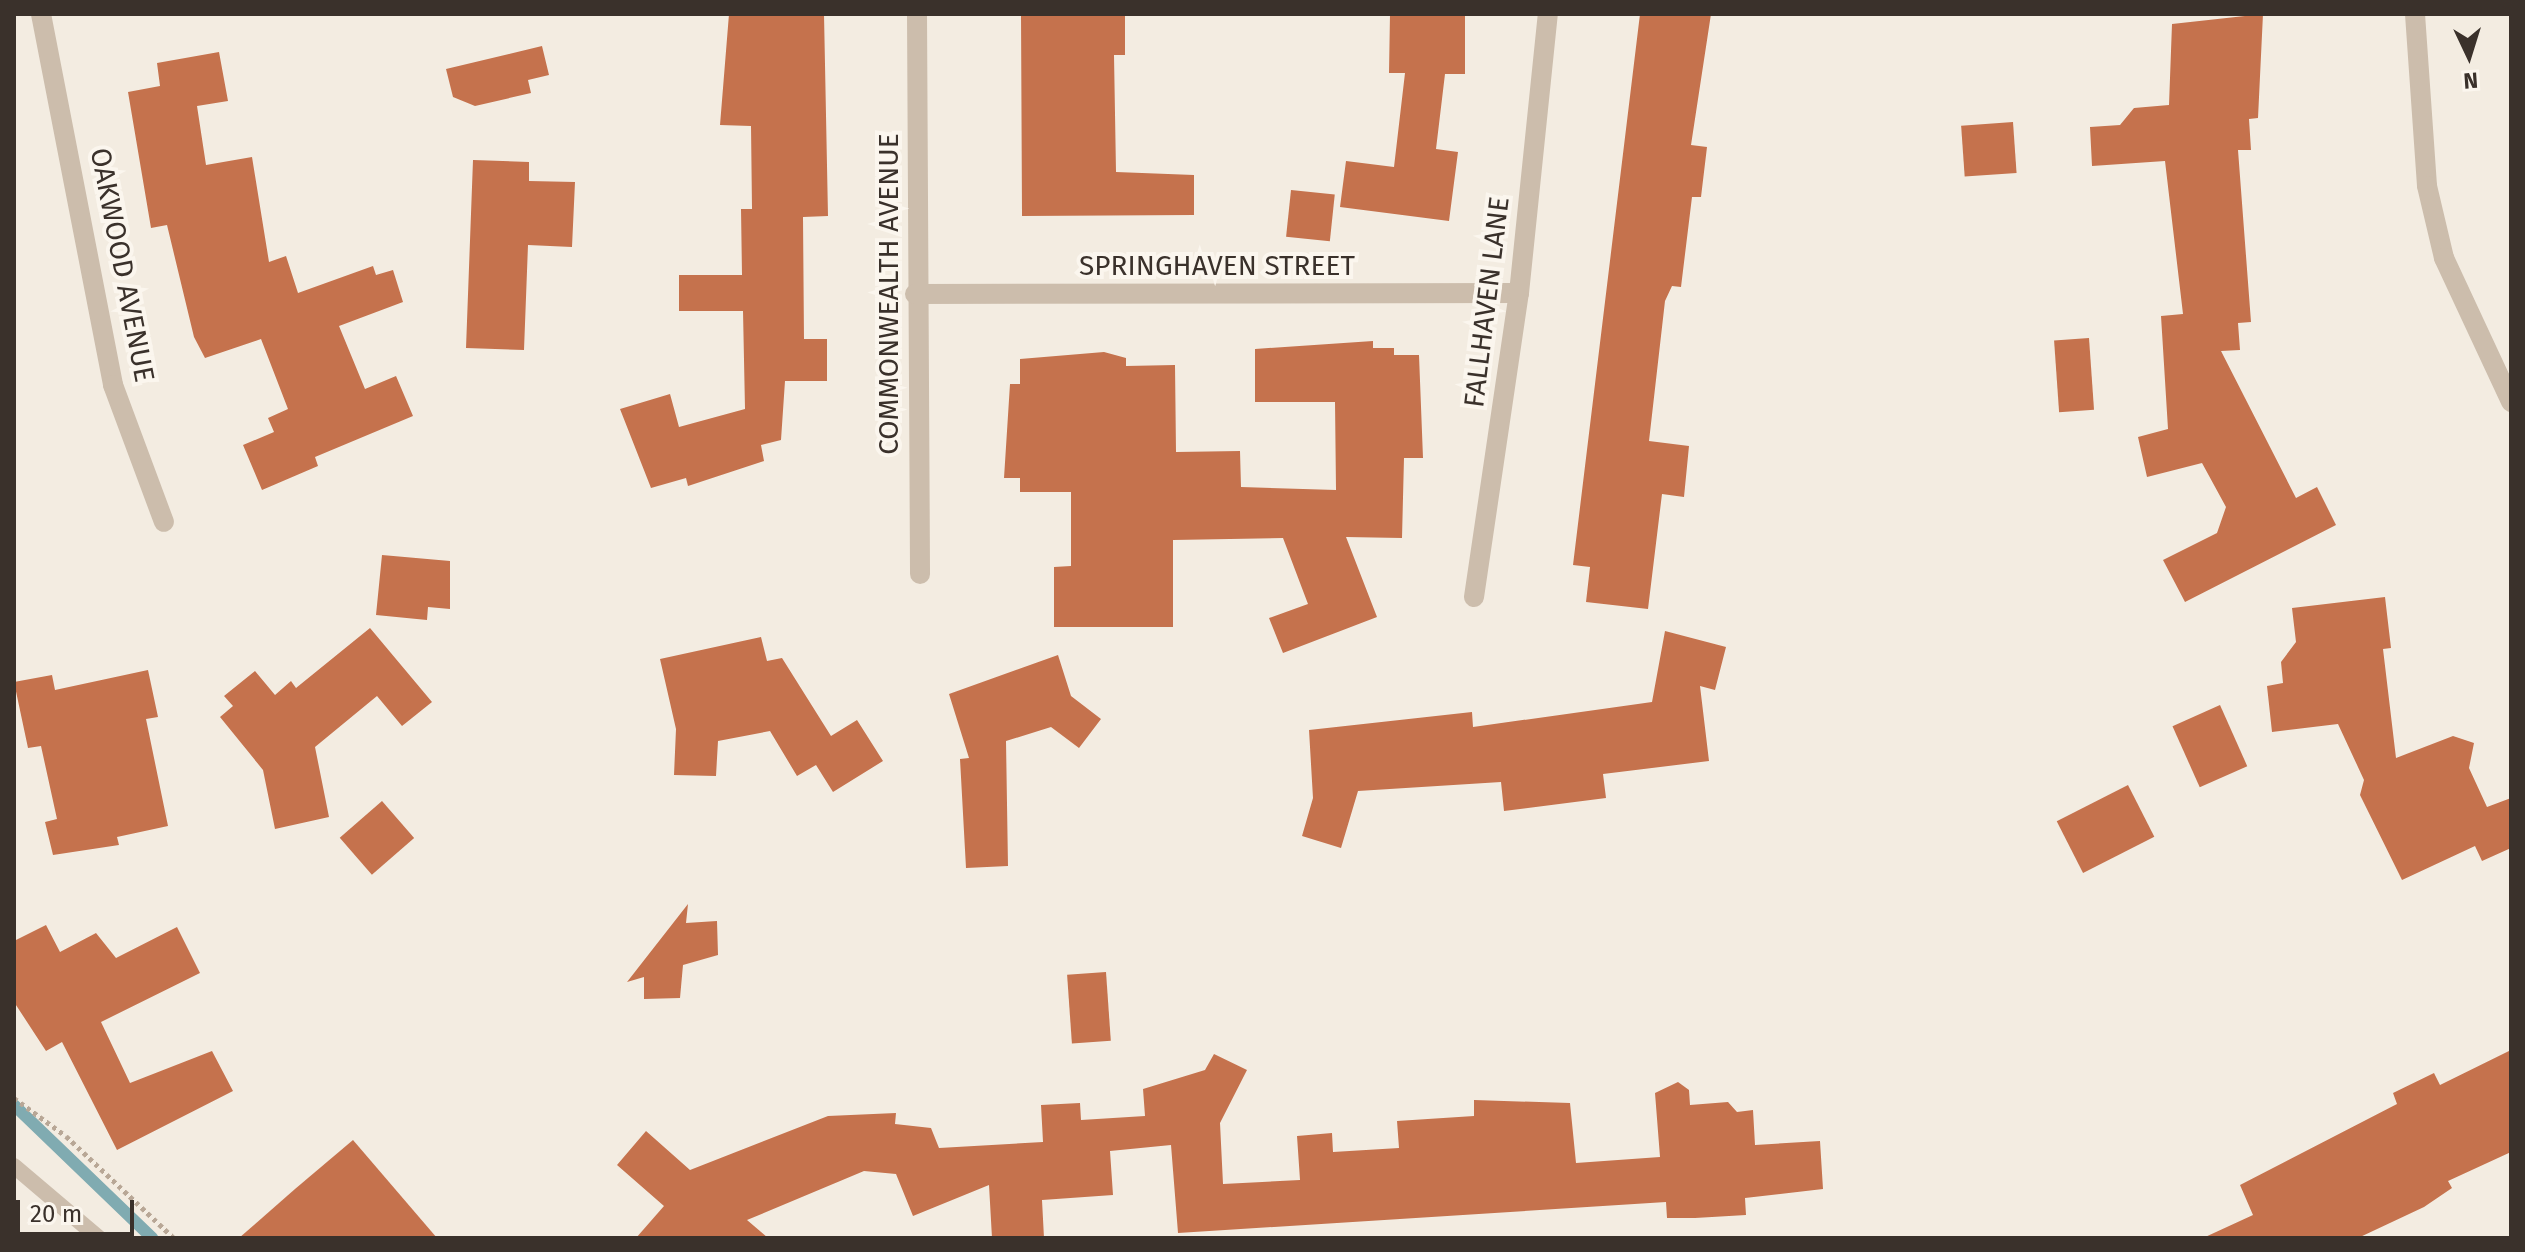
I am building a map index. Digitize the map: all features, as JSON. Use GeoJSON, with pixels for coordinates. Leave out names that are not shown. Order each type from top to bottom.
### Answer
{"type":"FeatureCollection","features":[{"type":"Feature","properties":{"kind":"street","name":"OAKWOOD AVENUE"},"geometry":{"type":"LineString","coordinates":[[41,14],[113,385],[164,522]]}},
{"type":"Feature","properties":{"kind":"street","name":"COMMONWEALTH AVENUE"},"geometry":{"type":"LineString","coordinates":[[917,14],[915,294],[920,574]]}},
{"type":"Feature","properties":{"kind":"street","name":"FALLHAVEN LANE"},"geometry":{"type":"LineString","coordinates":[[1474,597],[1519,293],[1548,14]]}},
{"type":"Feature","properties":{"kind":"street"},"geometry":{"type":"LineString","coordinates":[[2415,14],[2427,186],[2444,258],[2511,402]]}},
{"type":"Feature","properties":{"kind":"street","name":"SPRINGHAVEN STREET"},"geometry":{"type":"LineString","coordinates":[[915,294],[1519,293]]}},
{"type":"Feature","properties":{"kind":"lane"},"geometry":{"type":"LineString","coordinates":[[14,1166],[99,1238]]}},
{"type":"Feature","properties":{"kind":"path"},"geometry":{"type":"LineString","coordinates":[[14,1098],[66,1136],[174,1238]]}},
{"type":"Feature","properties":{"kind":"building"},"geometry":{"type":"Polygon","coordinates":[[[729,14],[824,14],[828,216],[803,217],[804,339],[827,339],[827,381],[785,381],[781,440],[761,445],[764,461],[688,486],[686,478],[651,488],[620,409],[670,394],[679,427],[745,409],[743,311],[679,311],[679,275],[742,275],[741,209],[752,209],[751,126],[720,125],[729,14]]]}},
{"type":"Feature","properties":{"kind":"building"},"geometry":{"type":"Polygon","coordinates":[[[1021,14],[1125,14],[1125,55],[1114,55],[1116,172],[1194,175],[1194,215],[1022,216],[1021,14]]]}},
{"type":"Feature","properties":{"kind":"building"},"geometry":{"type":"Polygon","coordinates":[[[1390,14],[1465,14],[1465,74],[1445,74],[1436,149],[1458,152],[1449,221],[1340,207],[1346,161],[1394,167],[1405,73],[1389,73],[1390,14]]]}},
{"type":"Feature","properties":{"kind":"building"},"geometry":{"type":"Polygon","coordinates":[[[1640,14],[1711,14],[1691,145],[1707,147],[1701,197],[1692,197],[1681,287],[1672,286],[1665,301],[1649,441],[1689,446],[1684,497],[1662,494],[1648,609],[1586,602],[1590,567],[1573,565],[1640,14]]]}},
{"type":"Feature","properties":{"kind":"building"},"geometry":{"type":"Polygon","coordinates":[[[2263,14],[2258,118],[2249,119],[2251,150],[2238,150],[2251,322],[2238,323],[2240,350],[2221,351],[2296,498],[2317,487],[2336,525],[2185,602],[2163,560],[2217,533],[2226,507],[2202,463],[2147,477],[2138,437],[2168,429],[2161,316],[2183,314],[2165,161],[2092,166],[2090,127],[2120,125],[2134,108],[2169,105],[2172,24],[2263,14]]]}},
{"type":"Feature","properties":{"kind":"building"},"geometry":{"type":"Polygon","coordinates":[[[542,46],[549,75],[528,80],[531,93],[475,106],[453,97],[446,69],[542,46]]]}},
{"type":"Feature","properties":{"kind":"building"},"geometry":{"type":"Polygon","coordinates":[[[219,52],[228,101],[197,106],[206,165],[252,157],[269,262],[286,256],[298,293],[373,266],[376,275],[393,270],[403,302],[339,326],[365,389],[396,376],[413,416],[315,457],[318,466],[262,490],[243,445],[274,432],[268,418],[288,409],[261,339],[205,358],[194,337],[167,225],[151,228],[128,92],[160,86],[157,63],[219,52]]]}},
{"type":"Feature","properties":{"kind":"building"},"geometry":{"type":"Polygon","coordinates":[[[2013,122],[2017,173],[1965,177],[1961,126],[2013,122]]]}},
{"type":"Feature","properties":{"kind":"building"},"geometry":{"type":"Polygon","coordinates":[[[473,160],[529,162],[529,181],[575,182],[572,247],[528,245],[524,350],[466,348],[473,160]]]}},
{"type":"Feature","properties":{"kind":"building"},"geometry":{"type":"Polygon","coordinates":[[[1291,190],[1335,195],[1330,241],[1286,237],[1291,190]]]}},
{"type":"Feature","properties":{"kind":"building"},"geometry":{"type":"Polygon","coordinates":[[[2089,338],[2094,410],[2059,412],[2054,340],[2089,338]]]}},
{"type":"Feature","properties":{"kind":"building"},"geometry":{"type":"Polygon","coordinates":[[[1373,341],[1373,348],[1394,348],[1394,355],[1419,355],[1423,458],[1404,458],[1402,538],[1346,537],[1377,617],[1283,653],[1269,618],[1308,604],[1283,538],[1173,540],[1173,627],[1054,627],[1054,567],[1071,566],[1071,492],[1020,492],[1020,478],[1004,478],[1010,384],[1020,384],[1020,359],[1104,352],[1126,358],[1126,366],[1175,365],[1176,452],[1240,451],[1241,487],[1336,490],[1335,402],[1255,402],[1255,349],[1373,341]]]}},
{"type":"Feature","properties":{"kind":"building"},"geometry":{"type":"Polygon","coordinates":[[[382,555],[450,561],[450,609],[428,607],[427,620],[376,615],[382,555]]]}},
{"type":"Feature","properties":{"kind":"building"},"geometry":{"type":"Polygon","coordinates":[[[2385,597],[2391,648],[2383,649],[2396,758],[2453,736],[2474,743],[2469,768],[2487,807],[2511,798],[2511,848],[2482,861],[2475,846],[2402,880],[2360,795],[2364,780],[2338,724],[2272,732],[2267,686],[2283,683],[2281,662],[2296,642],[2292,608],[2385,597]]]}},
{"type":"Feature","properties":{"kind":"building"},"geometry":{"type":"Polygon","coordinates":[[[370,628],[432,702],[402,726],[377,696],[315,747],[329,817],[275,829],[263,770],[220,717],[233,706],[224,696],[255,671],[275,695],[291,681],[296,688],[370,628]]]}},
{"type":"Feature","properties":{"kind":"building"},"geometry":{"type":"Polygon","coordinates":[[[1665,631],[1726,647],[1715,690],[1700,686],[1709,761],[1603,774],[1606,798],[1504,811],[1501,782],[1358,791],[1341,848],[1302,836],[1313,798],[1309,730],[1472,712],[1473,727],[1652,702],[1665,631]]]}},
{"type":"Feature","properties":{"kind":"building"},"geometry":{"type":"Polygon","coordinates":[[[761,637],[767,661],[782,658],[831,736],[857,720],[883,761],[833,792],[816,765],[797,776],[770,731],[718,741],[716,776],[674,775],[676,729],[660,659],[761,637]]]}},
{"type":"Feature","properties":{"kind":"building"},"geometry":{"type":"Polygon","coordinates":[[[1058,655],[1071,696],[1101,719],[1079,748],[1051,727],[1006,741],[1008,866],[966,868],[960,759],[969,758],[949,694],[1058,655]]]}},
{"type":"Feature","properties":{"kind":"building"},"geometry":{"type":"Polygon","coordinates":[[[148,670],[158,717],[146,719],[168,826],[117,837],[119,845],[53,855],[45,822],[57,819],[41,746],[28,748],[14,682],[52,675],[55,690],[148,670]]]}},
{"type":"Feature","properties":{"kind":"building"},"geometry":{"type":"Polygon","coordinates":[[[2220,705],[2247,766],[2200,787],[2172,726],[2220,705]]]}},
{"type":"Feature","properties":{"kind":"building"},"geometry":{"type":"Polygon","coordinates":[[[2128,785],[2154,837],[2083,873],[2057,821],[2128,785]]]}},
{"type":"Feature","properties":{"kind":"building"},"geometry":{"type":"Polygon","coordinates":[[[382,801],[414,838],[372,875],[340,838],[382,801]]]}},
{"type":"Feature","properties":{"kind":"building"},"geometry":{"type":"Polygon","coordinates":[[[688,904],[686,923],[717,921],[718,955],[683,965],[680,998],[644,999],[644,977],[627,982],[688,904]]]}},
{"type":"Feature","properties":{"kind":"building"},"geometry":{"type":"Polygon","coordinates":[[[46,925],[60,952],[96,933],[116,958],[177,927],[200,973],[101,1022],[130,1083],[212,1051],[233,1091],[117,1150],[62,1042],[46,1051],[14,1002],[14,941],[46,925]]]}},
{"type":"Feature","properties":{"kind":"building"},"geometry":{"type":"Polygon","coordinates":[[[1106,972],[1111,1041],[1072,1044],[1067,975],[1106,972]]]}},
{"type":"Feature","properties":{"kind":"building"},"geometry":{"type":"Polygon","coordinates":[[[2511,1050],[2511,1152],[2448,1181],[2452,1188],[2424,1207],[2358,1238],[2203,1238],[2253,1215],[2240,1185],[2397,1104],[2393,1093],[2434,1073],[2440,1085],[2511,1050]]]}},
{"type":"Feature","properties":{"kind":"building"},"geometry":{"type":"Polygon","coordinates":[[[1214,1054],[1247,1070],[1220,1123],[1223,1184],[1300,1180],[1297,1136],[1332,1133],[1333,1152],[1399,1148],[1397,1121],[1474,1116],[1474,1100],[1570,1103],[1576,1163],[1660,1157],[1655,1093],[1678,1082],[1689,1090],[1690,1105],[1728,1102],[1737,1112],[1753,1110],[1755,1145],[1820,1141],[1823,1189],[1745,1198],[1746,1215],[1667,1218],[1666,1202],[1178,1233],[1171,1145],[1110,1151],[1113,1195],[1042,1200],[1044,1238],[992,1238],[989,1185],[913,1216],[896,1174],[864,1171],[747,1220],[768,1238],[636,1238],[664,1206],[617,1165],[646,1131],[690,1170],[828,1116],[896,1113],[895,1124],[931,1128],[939,1148],[1043,1142],[1041,1105],[1080,1103],[1081,1120],[1145,1116],[1143,1089],[1205,1070],[1214,1054]]]}},
{"type":"Feature","properties":{"kind":"building"},"geometry":{"type":"Polygon","coordinates":[[[353,1140],[437,1238],[239,1238],[295,1189],[353,1140]]]}},
{"type":"Feature","properties":{"kind":"waterway"},"geometry":{"type":"LineString","coordinates":[[14,1105],[152,1238]]}}]}
